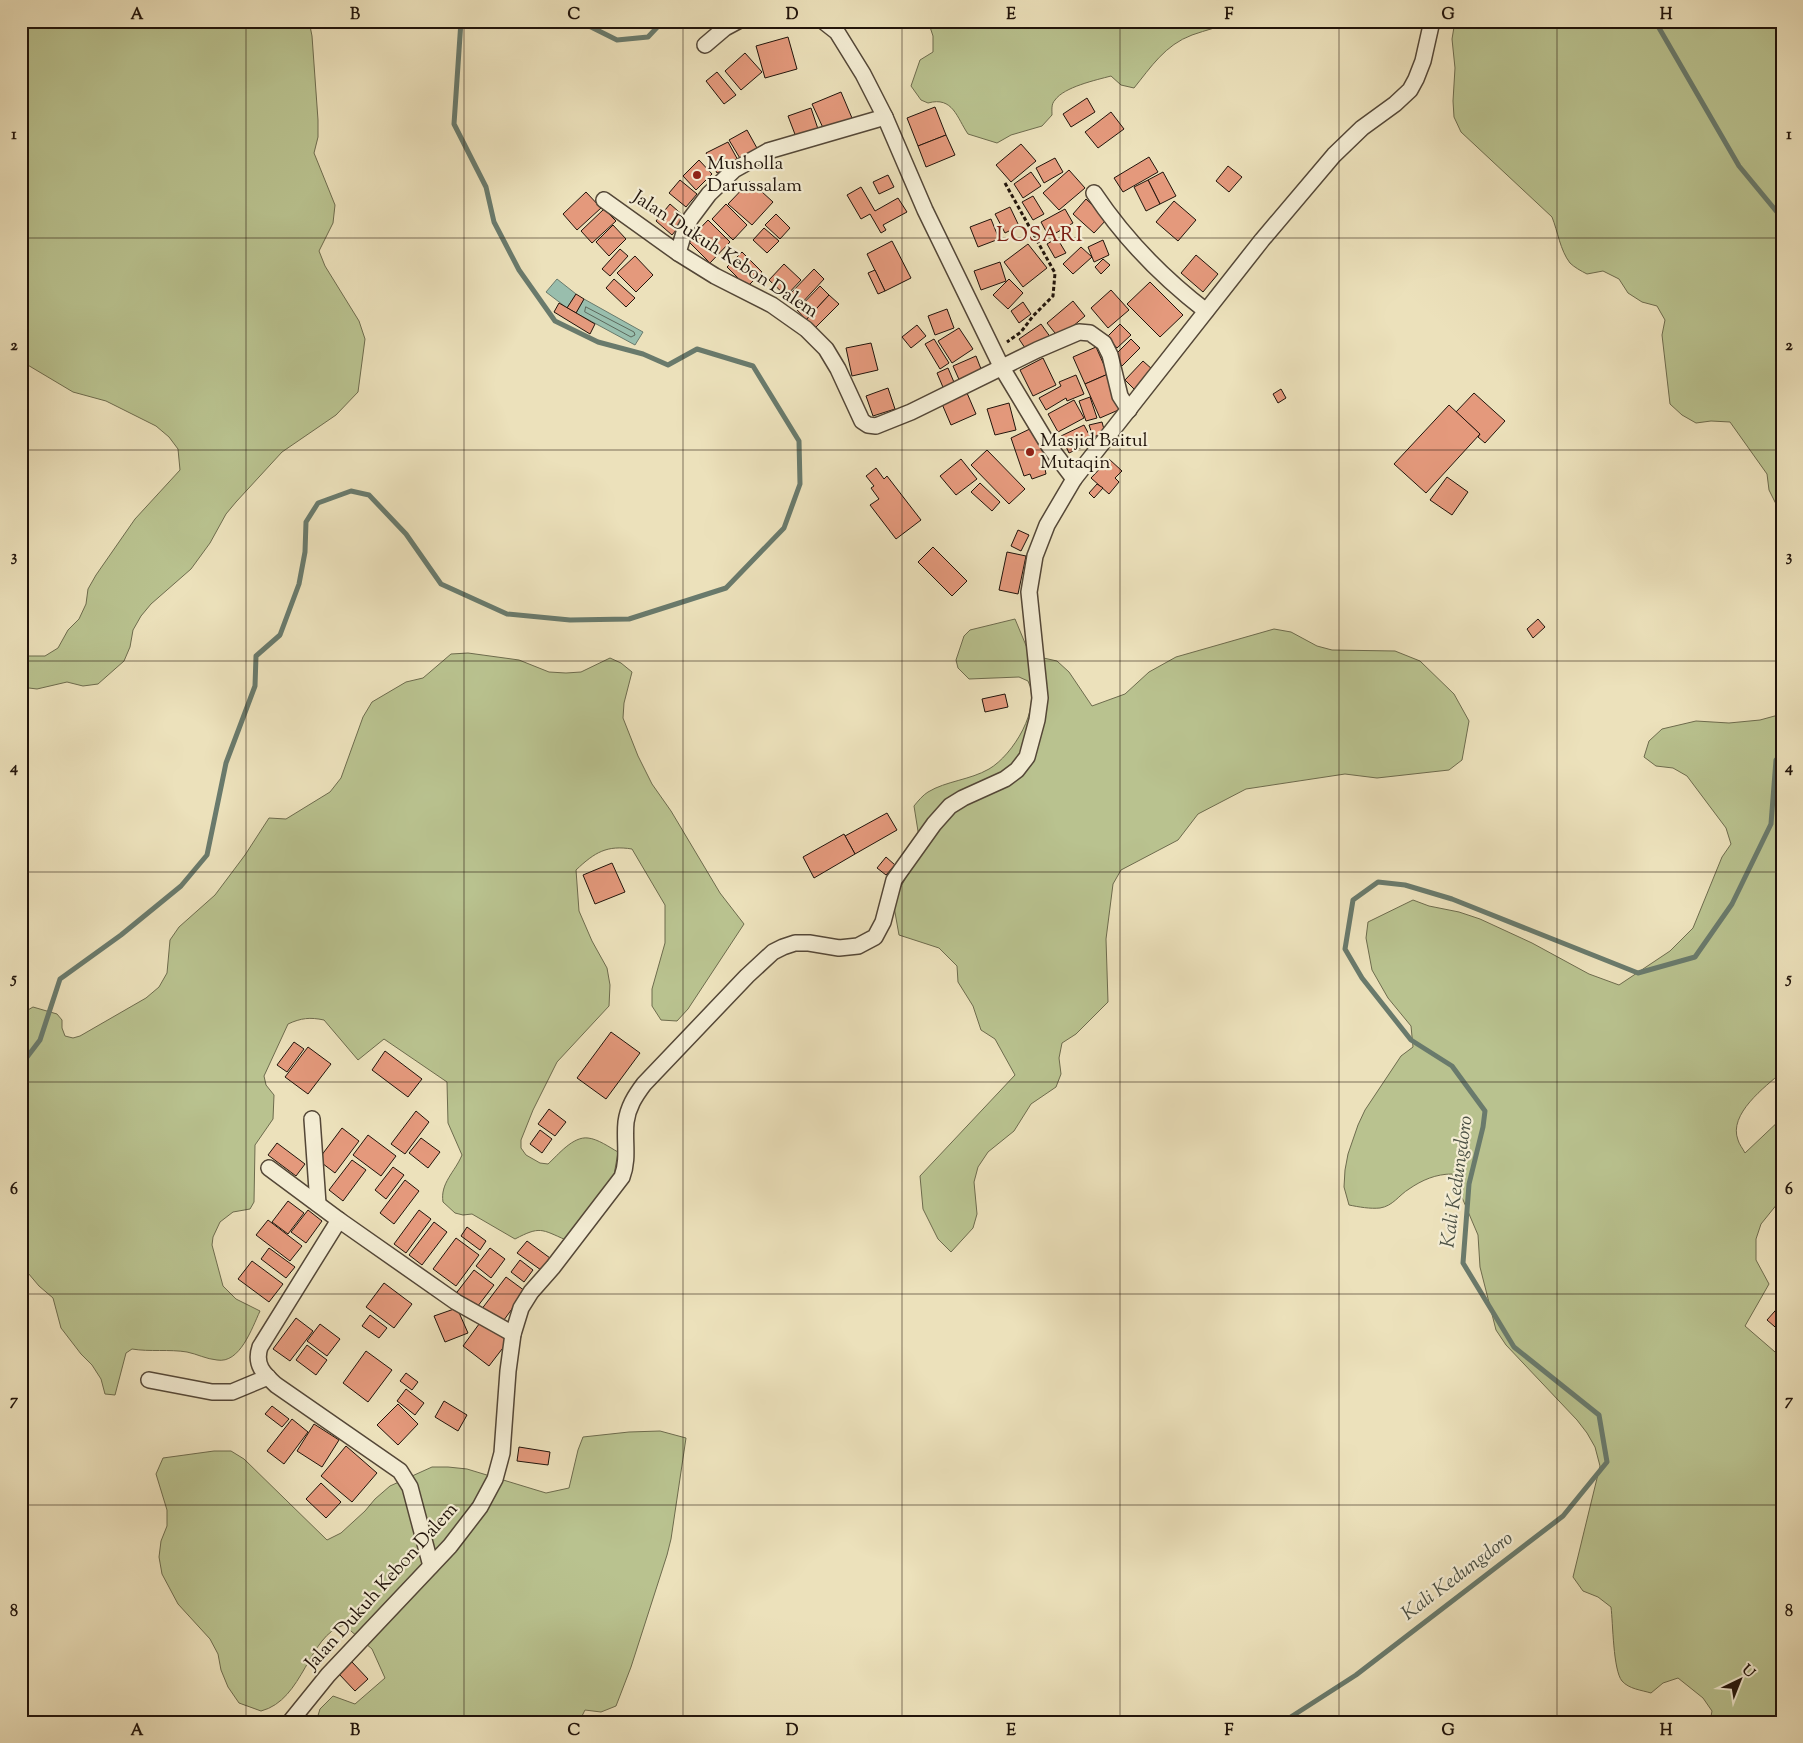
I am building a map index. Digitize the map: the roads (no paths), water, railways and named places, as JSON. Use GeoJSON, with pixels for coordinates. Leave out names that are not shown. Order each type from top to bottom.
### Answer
{"type":"FeatureCollection","features":[{"type":"Feature","properties":{"kind":"street"},"geometry":{"type":"LineString","coordinates":[[705,45],[725,28],[738,21]]}},
{"type":"Feature","properties":{"kind":"street"},"geometry":{"type":"LineString","coordinates":[[823,21],[837,32],[847,45],[885,117],[925,210],[1002,368],[1050,446],[1074,480]]}},
{"type":"Feature","properties":{"kind":"street","name":"Jalan Dukuh Kebon Dalem"},"geometry":{"type":"LineString","coordinates":[[290,1722],[328,1675],[431,1566],[480,1507],[495,1479],[502,1453],[508,1371],[518,1314],[528,1296],[554,1267],[622,1177],[626,1167],[626,1122],[633,1098],[731,992],[773,952],[784,946],[809,943],[839,948],[858,946],[875,937],[883,922],[894,880],[939,818],[950,806],[963,798],[1005,779],[1017,770],[1027,757],[1037,720],[1040,698],[1030,609],[1031,577],[1034,556],[1058,505],[1074,480],[1206,311],[1262,240],[1334,155],[1362,128],[1396,104],[1410,90],[1423,61],[1432,21]]}},
{"type":"Feature","properties":{"kind":"street"},"geometry":{"type":"LineString","coordinates":[[678,253],[685,229],[691,218],[709,194],[734,170],[768,151],[885,117]]}},
{"type":"Feature","properties":{"kind":"street"},"geometry":{"type":"LineString","coordinates":[[1094,193],[1123,233],[1184,294],[1206,311]]}},
{"type":"Feature","properties":{"kind":"street","name":"Jalan Dukuh Kebon Dalem"},"geometry":{"type":"LineString","coordinates":[[604,200],[678,253],[715,276],[772,305],[806,330],[826,349],[838,369],[862,421],[868,426],[876,426],[911,412],[1079,332],[1090,333],[1104,343],[1110,355],[1120,396],[1129,410]]}},
{"type":"Feature","properties":{"kind":"street"},"geometry":{"type":"LineString","coordinates":[[312,1120],[318,1204]]}},
{"type":"Feature","properties":{"kind":"street"},"geometry":{"type":"LineString","coordinates":[[268,1168],[456,1302],[513,1334]]}},
{"type":"Feature","properties":{"kind":"street"},"geometry":{"type":"LineString","coordinates":[[339,1220],[260,1347],[258,1363],[276,1386],[400,1471],[410,1487],[431,1566]]}},
{"type":"Feature","properties":{"kind":"street"},"geometry":{"type":"LineString","coordinates":[[149,1380],[212,1392],[232,1392],[268,1377]]}},
{"type":"Feature","properties":{"kind":"water"},"geometry":{"type":"Polygon","coordinates":[[[557,279],[576,294],[567,308],[546,292],[557,279]]]}},
{"type":"Feature","properties":{"kind":"water"},"geometry":{"type":"Polygon","coordinates":[[[584,299],[643,332],[635,345],[576,313],[584,299]]]}},
{"type":"Feature","properties":{"kind":"waterway"},"geometry":{"type":"LineString","coordinates":[[21,24],[26,21]]}},
{"type":"Feature","properties":{"kind":"waterway"},"geometry":{"type":"LineString","coordinates":[[21,1065],[40,1040],[60,979],[121,935],[181,886],[207,855],[226,763],[255,686],[256,656],[280,635],[299,584],[305,552],[306,522],[318,503],[351,491],[369,495],[406,534],[441,584],[507,614],[570,620],[629,619],[726,588],[784,528],[800,484],[799,441],[753,366],[697,349],[668,365],[643,354],[598,342],[555,321],[519,270],[494,222],[486,187],[454,124],[461,21]]}},
{"type":"Feature","properties":{"kind":"waterway"},"geometry":{"type":"LineString","coordinates":[[579,21],[617,40],[648,37],[663,21]]}},
{"type":"Feature","properties":{"kind":"waterway","name":"Kali Kedungdoro"},"geometry":{"type":"LineString","coordinates":[[1655,21],[1739,166],[1782,218]]}},
{"type":"Feature","properties":{"kind":"waterway","name":"Kali Kedungdoro"},"geometry":{"type":"LineString","coordinates":[[1283,1722],[1356,1675],[1563,1516],[1607,1462],[1599,1415],[1514,1347],[1463,1263],[1469,1184],[1485,1111],[1452,1066],[1411,1040],[1362,978],[1345,949],[1353,900],[1378,882],[1405,885],[1452,899],[1638,973],[1695,957],[1732,904],[1771,824],[1776,760],[1782,754]]}},
{"type":"Feature","properties":{"kind":"place","name":"Musholla Darussalam"},"geometry":{"type":"Point","coordinates":[697,175]}},
{"type":"Feature","properties":{"kind":"place","name":"Masjid Baitul Mutaqin"},"geometry":{"type":"Point","coordinates":[1030,452]}},
{"type":"Feature","properties":{"kind":"district","name":"LOSARI"},"geometry":{"type":"Point","coordinates":[1040,236]}}]}
